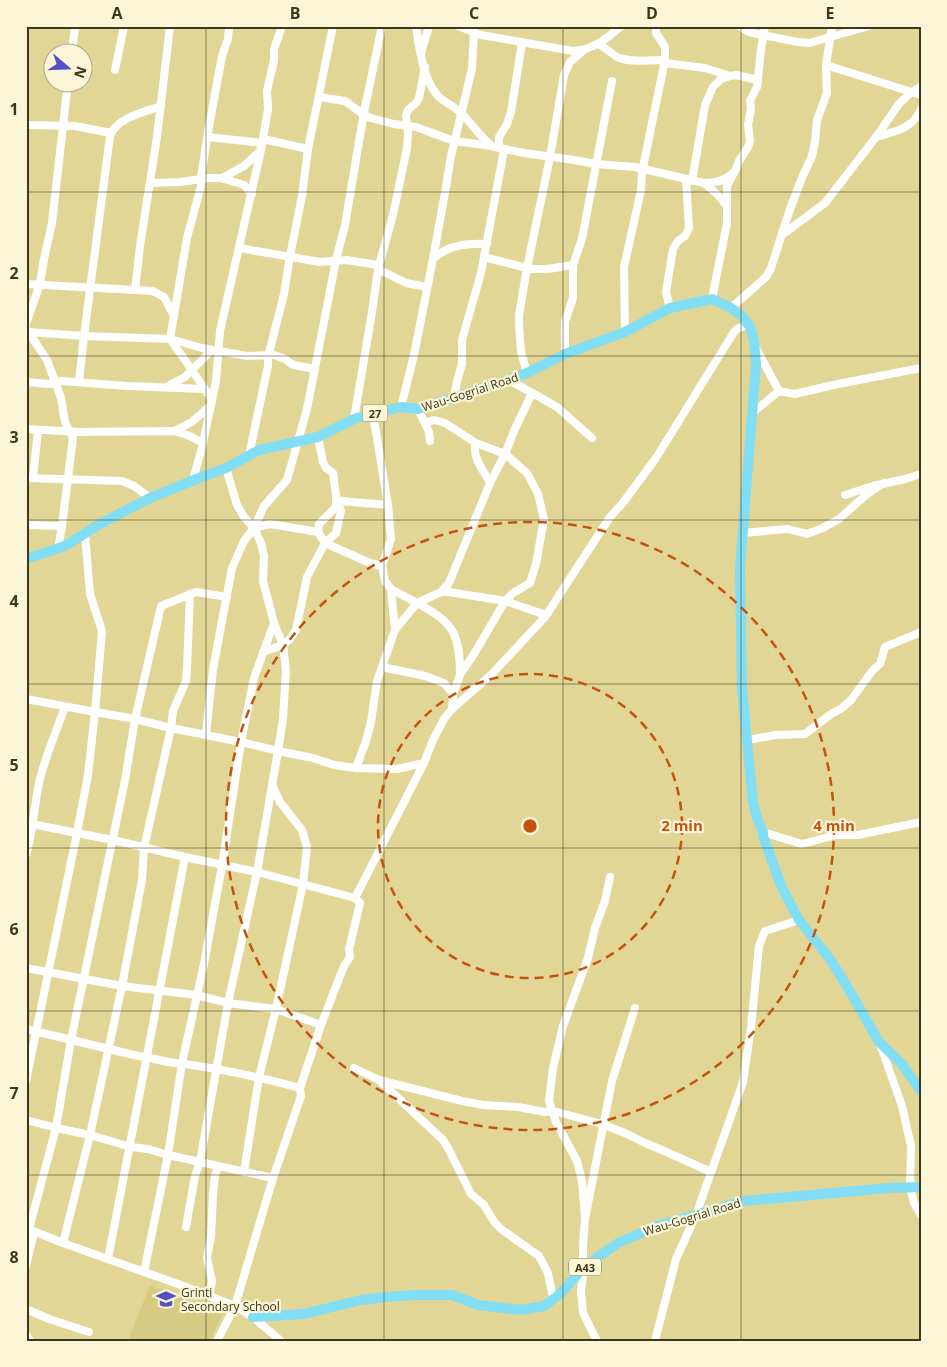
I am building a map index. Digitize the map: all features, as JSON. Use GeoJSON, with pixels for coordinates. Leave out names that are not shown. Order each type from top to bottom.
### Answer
{"type":"FeatureCollection","features":[{"type":"Feature","properties":{"kind":"main road","name":"Wau-Gogrial Road"},"geometry":{"type":"LineString","coordinates":[[26,558],[58,549],[150,498],[226,468],[259,450],[318,437],[354,419],[401,407],[418,409],[510,380],[527,374],[565,354],[625,332],[670,308],[712,299]]}},
{"type":"Feature","properties":{"kind":"main road"},"geometry":{"type":"LineString","coordinates":[[712,299],[731,308],[742,316],[752,332],[755,346],[756,364],[740,568],[742,689],[748,740],[749,770],[756,818],[763,832],[782,888],[799,920],[830,959],[879,1042],[901,1063],[921,1091]]}},
{"type":"Feature","properties":{"kind":"main road","name":"Wau-Gogrial Road"},"geometry":{"type":"LineString","coordinates":[[253,1317],[304,1314],[361,1300],[393,1297],[452,1295],[478,1305],[521,1310],[544,1306],[560,1294],[584,1267],[618,1243],[660,1225],[744,1201],[916,1187]]}},
{"type":"Feature","properties":{"kind":"street"},"geometry":{"type":"LineString","coordinates":[[73,42],[74,26]]}},
{"type":"Feature","properties":{"kind":"street"},"geometry":{"type":"LineString","coordinates":[[115,70],[124,26]]}},
{"type":"Feature","properties":{"kind":"street"},"geometry":{"type":"LineString","coordinates":[[135,290],[140,246],[151,183],[170,26]]}},
{"type":"Feature","properties":{"kind":"street"},"geometry":{"type":"LineString","coordinates":[[212,402],[170,339],[185,251],[201,186],[222,56],[228,39],[229,26]]}},
{"type":"Feature","properties":{"kind":"street"},"geometry":{"type":"LineString","coordinates":[[193,480],[212,402],[217,372],[215,350],[252,194],[268,109],[268,91],[274,60],[274,49],[282,26]]}},
{"type":"Feature","properties":{"kind":"street"},"geometry":{"type":"LineString","coordinates":[[249,455],[269,354],[284,294],[300,212],[308,149],[333,26]]}},
{"type":"Feature","properties":{"kind":"street"},"geometry":{"type":"LineString","coordinates":[[206,734],[214,669],[232,568],[244,541],[254,528],[264,506],[287,480],[307,409],[336,260],[345,225],[382,26]]}},
{"type":"Feature","properties":{"kind":"street"},"geometry":{"type":"LineString","coordinates":[[416,26],[425,67],[430,83],[436,93],[462,113],[476,131],[499,148]]}},
{"type":"Feature","properties":{"kind":"street"},"geometry":{"type":"LineString","coordinates":[[421,53],[429,26]]}},
{"type":"Feature","properties":{"kind":"street"},"geometry":{"type":"LineString","coordinates":[[458,26],[522,43],[567,51],[584,50]]}},
{"type":"Feature","properties":{"kind":"street"},"geometry":{"type":"LineString","coordinates":[[527,374],[521,352],[519,315],[565,70],[570,62],[584,50],[598,44],[621,26]]}},
{"type":"Feature","properties":{"kind":"street"},"geometry":{"type":"LineString","coordinates":[[625,332],[624,267],[641,190],[643,168],[665,62],[665,47],[656,33],[656,26]]}},
{"type":"Feature","properties":{"kind":"street"},"geometry":{"type":"LineString","coordinates":[[740,26],[749,32],[810,43],[869,26]]}},
{"type":"Feature","properties":{"kind":"street"},"geometry":{"type":"LineString","coordinates":[[712,299],[727,223],[727,186],[749,144],[750,98],[756,89],[758,80],[762,35],[765,26]]}},
{"type":"Feature","properties":{"kind":"street"},"geometry":{"type":"LineString","coordinates":[[731,308],[766,276],[773,264],[797,190],[812,156],[818,120],[827,93],[826,65],[832,26]]}},
{"type":"Feature","properties":{"kind":"street"},"geometry":{"type":"LineString","coordinates":[[401,407],[427,287],[454,141],[472,69],[471,30]]}},
{"type":"Feature","properties":{"kind":"street"},"geometry":{"type":"LineString","coordinates":[[454,398],[462,364],[462,340],[473,304],[487,244],[499,137],[507,124],[511,112],[522,43]]}},
{"type":"Feature","properties":{"kind":"street"},"geometry":{"type":"LineString","coordinates":[[598,44],[624,60],[665,62],[712,70],[730,76]]}},
{"type":"Feature","properties":{"kind":"street"},"geometry":{"type":"LineString","coordinates":[[826,65],[921,95]]}},
{"type":"Feature","properties":{"kind":"street"},"geometry":{"type":"LineString","coordinates":[[354,419],[378,267],[393,216],[406,154],[408,141],[407,112],[419,98],[425,67]]}},
{"type":"Feature","properties":{"kind":"street"},"geometry":{"type":"LineString","coordinates":[[670,308],[666,292],[673,249],[685,236],[689,226],[689,180],[707,98],[718,82],[726,77],[736,75],[758,80]]}},
{"type":"Feature","properties":{"kind":"street"},"geometry":{"type":"LineString","coordinates":[[565,354],[564,327],[573,298],[573,265],[582,239],[612,81]]}},
{"type":"Feature","properties":{"kind":"street"},"geometry":{"type":"LineString","coordinates":[[782,235],[825,203],[899,104],[911,92],[921,86]]}},
{"type":"Feature","properties":{"kind":"street"},"geometry":{"type":"LineString","coordinates":[[58,549],[73,440],[65,422],[61,398],[45,356],[27,327],[40,284],[54,214],[67,92]]}},
{"type":"Feature","properties":{"kind":"street"},"geometry":{"type":"LineString","coordinates":[[319,96],[345,101],[364,115],[382,122],[420,128],[454,141],[596,164],[643,168],[704,183],[723,180],[736,170]]}},
{"type":"Feature","properties":{"kind":"street"},"geometry":{"type":"LineString","coordinates":[[79,382],[111,133],[114,127],[121,122],[161,106]]}},
{"type":"Feature","properties":{"kind":"street"},"geometry":{"type":"LineString","coordinates":[[876,137],[906,127],[916,119],[921,110]]}},
{"type":"Feature","properties":{"kind":"street"},"geometry":{"type":"LineString","coordinates":[[26,125],[63,125],[111,133]]}},
{"type":"Feature","properties":{"kind":"street"},"geometry":{"type":"LineString","coordinates":[[208,137],[308,149]]}},
{"type":"Feature","properties":{"kind":"street"},"geometry":{"type":"LineString","coordinates":[[221,178],[244,166],[262,144]]}},
{"type":"Feature","properties":{"kind":"street"},"geometry":{"type":"LineString","coordinates":[[151,183],[221,178],[244,184],[252,194]]}},
{"type":"Feature","properties":{"kind":"street"},"geometry":{"type":"LineString","coordinates":[[704,183],[722,199],[726,204],[727,210]]}},
{"type":"Feature","properties":{"kind":"street"},"geometry":{"type":"LineString","coordinates":[[432,259],[453,247],[487,244]]}},
{"type":"Feature","properties":{"kind":"street"},"geometry":{"type":"LineString","coordinates":[[239,248],[320,262],[348,260],[378,267],[406,283],[427,287]]}},
{"type":"Feature","properties":{"kind":"street"},"geometry":{"type":"LineString","coordinates":[[484,257],[527,268],[548,269],[573,265]]}},
{"type":"Feature","properties":{"kind":"street"},"geometry":{"type":"LineString","coordinates":[[26,284],[154,291],[164,297],[174,316]]}},
{"type":"Feature","properties":{"kind":"street"},"geometry":{"type":"LineString","coordinates":[[355,898],[424,763],[444,719],[452,709],[492,674],[532,633],[546,615],[610,517],[656,458],[734,332],[748,324]]}},
{"type":"Feature","properties":{"kind":"street"},"geometry":{"type":"LineString","coordinates":[[27,327],[84,336],[170,339],[246,356],[269,354],[281,357],[293,364],[315,369]]}},
{"type":"Feature","properties":{"kind":"street"},"geometry":{"type":"LineString","coordinates":[[755,346],[779,391]]}},
{"type":"Feature","properties":{"kind":"street"},"geometry":{"type":"LineString","coordinates":[[165,388],[179,381],[215,350]]}},
{"type":"Feature","properties":{"kind":"street"},"geometry":{"type":"LineString","coordinates":[[751,410],[779,391],[795,394],[833,384],[921,368]]}},
{"type":"Feature","properties":{"kind":"street"},"geometry":{"type":"LineString","coordinates":[[510,380],[557,407],[592,438]]}},
{"type":"Feature","properties":{"kind":"street"},"geometry":{"type":"LineString","coordinates":[[26,382],[49,384],[61,381],[204,389]]}},
{"type":"Feature","properties":{"kind":"street"},"geometry":{"type":"LineString","coordinates":[[356,768],[371,722],[382,667],[395,630],[417,603],[441,592],[449,583],[490,483],[532,393]]}},
{"type":"Feature","properties":{"kind":"street"},"geometry":{"type":"LineString","coordinates":[[174,431],[192,422],[212,402]]}},
{"type":"Feature","properties":{"kind":"street"},"geometry":{"type":"LineString","coordinates":[[418,409],[429,432],[430,441]]}},
{"type":"Feature","properties":{"kind":"street"},"geometry":{"type":"LineString","coordinates":[[373,414],[388,505],[391,539],[382,566],[385,581],[392,589],[437,614],[454,633],[458,642],[460,675]]}},
{"type":"Feature","properties":{"kind":"street"},"geometry":{"type":"LineString","coordinates":[[425,423],[434,420],[445,423],[476,443],[505,454],[527,472],[538,494],[544,519],[536,564],[530,583],[513,593],[505,601],[460,675],[453,694],[452,709]]}},
{"type":"Feature","properties":{"kind":"street"},"geometry":{"type":"LineString","coordinates":[[26,429],[174,431],[203,443]]}},
{"type":"Feature","properties":{"kind":"street"},"geometry":{"type":"LineString","coordinates":[[38,430],[30,478],[126,482],[150,498]]}},
{"type":"Feature","properties":{"kind":"street"},"geometry":{"type":"LineString","coordinates":[[318,437],[323,462],[326,468],[333,473],[336,507],[319,524],[318,532],[325,542],[370,563],[382,566]]}},
{"type":"Feature","properties":{"kind":"street"},"geometry":{"type":"LineString","coordinates":[[476,443],[474,448],[477,458],[490,483]]}},
{"type":"Feature","properties":{"kind":"street"},"geometry":{"type":"LineString","coordinates":[[186,1226],[195,1176],[200,1162],[228,1003],[257,872],[283,719],[286,670],[283,645],[274,623],[264,581],[264,556],[261,543],[254,528],[244,517],[238,505],[226,468]]}},
{"type":"Feature","properties":{"kind":"street"},"geometry":{"type":"LineString","coordinates":[[845,495],[921,474]]}},
{"type":"Feature","properties":{"kind":"street"},"geometry":{"type":"LineString","coordinates":[[743,533],[788,529],[807,534],[824,528],[839,519],[866,495],[884,483]]}},
{"type":"Feature","properties":{"kind":"street"},"geometry":{"type":"LineString","coordinates":[[336,500],[388,505]]}},
{"type":"Feature","properties":{"kind":"street"},"geometry":{"type":"LineString","coordinates":[[263,652],[283,645],[296,630],[307,577],[325,542],[336,533],[341,511],[336,500]]}},
{"type":"Feature","properties":{"kind":"street"},"geometry":{"type":"LineString","coordinates":[[254,528],[270,524],[318,532]]}},
{"type":"Feature","properties":{"kind":"street"},"geometry":{"type":"LineString","coordinates":[[26,525],[62,526]]}},
{"type":"Feature","properties":{"kind":"street"},"geometry":{"type":"LineString","coordinates":[[26,1081],[88,775],[102,631],[90,594],[85,534]]}},
{"type":"Feature","properties":{"kind":"street"},"geometry":{"type":"LineString","coordinates":[[392,589],[395,630]]}},
{"type":"Feature","properties":{"kind":"street"},"geometry":{"type":"LineString","coordinates":[[26,1266],[30,1230],[56,1128],[71,1040],[125,780],[135,719],[161,606],[196,592],[226,597]]}},
{"type":"Feature","properties":{"kind":"street"},"geometry":{"type":"LineString","coordinates":[[441,592],[505,601],[546,615]]}},
{"type":"Feature","properties":{"kind":"street"},"geometry":{"type":"LineString","coordinates":[[63,1243],[109,1049],[142,880],[144,848],[171,728],[173,711],[186,681],[190,594]]}},
{"type":"Feature","properties":{"kind":"street"},"geometry":{"type":"LineString","coordinates":[[144,1272],[168,1155],[182,1063],[204,964],[222,866],[241,742],[254,678],[274,623]]}},
{"type":"Feature","properties":{"kind":"street"},"geometry":{"type":"LineString","coordinates":[[748,740],[805,734],[851,700],[873,670],[880,664],[885,647],[921,632]]}},
{"type":"Feature","properties":{"kind":"street"},"geometry":{"type":"LineString","coordinates":[[382,667],[425,676],[444,683],[453,694]]}},
{"type":"Feature","properties":{"kind":"street"},"geometry":{"type":"LineString","coordinates":[[26,699],[206,734],[313,758],[334,765],[356,768],[398,769],[424,763]]}},
{"type":"Feature","properties":{"kind":"street"},"geometry":{"type":"LineString","coordinates":[[26,855],[30,824],[41,775],[65,707]]}},
{"type":"Feature","properties":{"kind":"street"},"geometry":{"type":"LineString","coordinates":[[244,1172],[259,1077],[303,884],[306,847],[302,830],[280,802],[272,785]]}},
{"type":"Feature","properties":{"kind":"street"},"geometry":{"type":"LineString","coordinates":[[763,832],[802,844],[836,835],[858,835],[921,822]]}},
{"type":"Feature","properties":{"kind":"street"},"geometry":{"type":"LineString","coordinates":[[30,824],[113,840],[185,858],[257,872],[355,898],[360,903],[349,949],[350,957],[344,966],[321,1025],[300,1088],[301,1096],[273,1178],[235,1306],[217,1341]]}},
{"type":"Feature","properties":{"kind":"street"},"geometry":{"type":"LineString","coordinates":[[108,1259],[185,858]]}},
{"type":"Feature","properties":{"kind":"street"},"geometry":{"type":"LineString","coordinates":[[585,1219],[582,1181],[576,1162],[552,1112],[549,1101],[563,1026],[588,958],[610,877]]}},
{"type":"Feature","properties":{"kind":"street"},"geometry":{"type":"LineString","coordinates":[[655,1341],[676,1259],[696,1215],[743,1082],[751,1028],[759,946],[765,931],[799,920]]}},
{"type":"Feature","properties":{"kind":"street"},"geometry":{"type":"LineString","coordinates":[[26,968],[122,986],[196,995],[228,1003],[276,1008],[321,1025]]}},
{"type":"Feature","properties":{"kind":"street"},"geometry":{"type":"LineString","coordinates":[[597,1341],[583,1314],[581,1291],[584,1267],[585,1219],[602,1124],[612,1081],[635,1008]]}},
{"type":"Feature","properties":{"kind":"street"},"geometry":{"type":"LineString","coordinates":[[26,1029],[138,1056],[259,1077],[300,1088]]}},
{"type":"Feature","properties":{"kind":"street"},"geometry":{"type":"LineString","coordinates":[[879,1042],[902,1106],[911,1146],[916,1187],[914,1204],[921,1215]]}},
{"type":"Feature","properties":{"kind":"street"},"geometry":{"type":"LineString","coordinates":[[354,1068],[379,1080],[462,1100],[552,1112],[602,1124],[711,1172]]}},
{"type":"Feature","properties":{"kind":"street"},"geometry":{"type":"LineString","coordinates":[[379,1080],[443,1140],[471,1194],[484,1206],[495,1223],[539,1256],[548,1273],[553,1298]]}},
{"type":"Feature","properties":{"kind":"street"},"geometry":{"type":"LineString","coordinates":[[26,1120],[168,1155],[273,1178]]}},
{"type":"Feature","properties":{"kind":"street"},"geometry":{"type":"LineString","coordinates":[[209,1296],[212,1281],[207,1258],[215,1176],[218,1166]]}},
{"type":"Feature","properties":{"kind":"street"},"geometry":{"type":"LineString","coordinates":[[30,1230],[235,1306],[253,1317],[273,1338],[281,1341]]}},
{"type":"Feature","properties":{"kind":"street"},"geometry":{"type":"LineString","coordinates":[[26,1309],[88,1332]]}},
{"type":"Feature","properties":{"kind":"street"},"geometry":{"type":"LineString","coordinates":[[26,1335],[30,1341]]}},
{"type":"Feature","properties":{"kind":"shaded area","name":"Grinti Secondary School"},"geometry":{"type":"Polygon","coordinates":[[[150,1285],[223,1313],[210,1341],[135,1341],[129,1338],[150,1285]]]}},
{"type":"Feature","properties":{"kind":"place","name":"Grinti Secondary School"},"geometry":{"type":"Point","coordinates":[166,1299]}}]}
